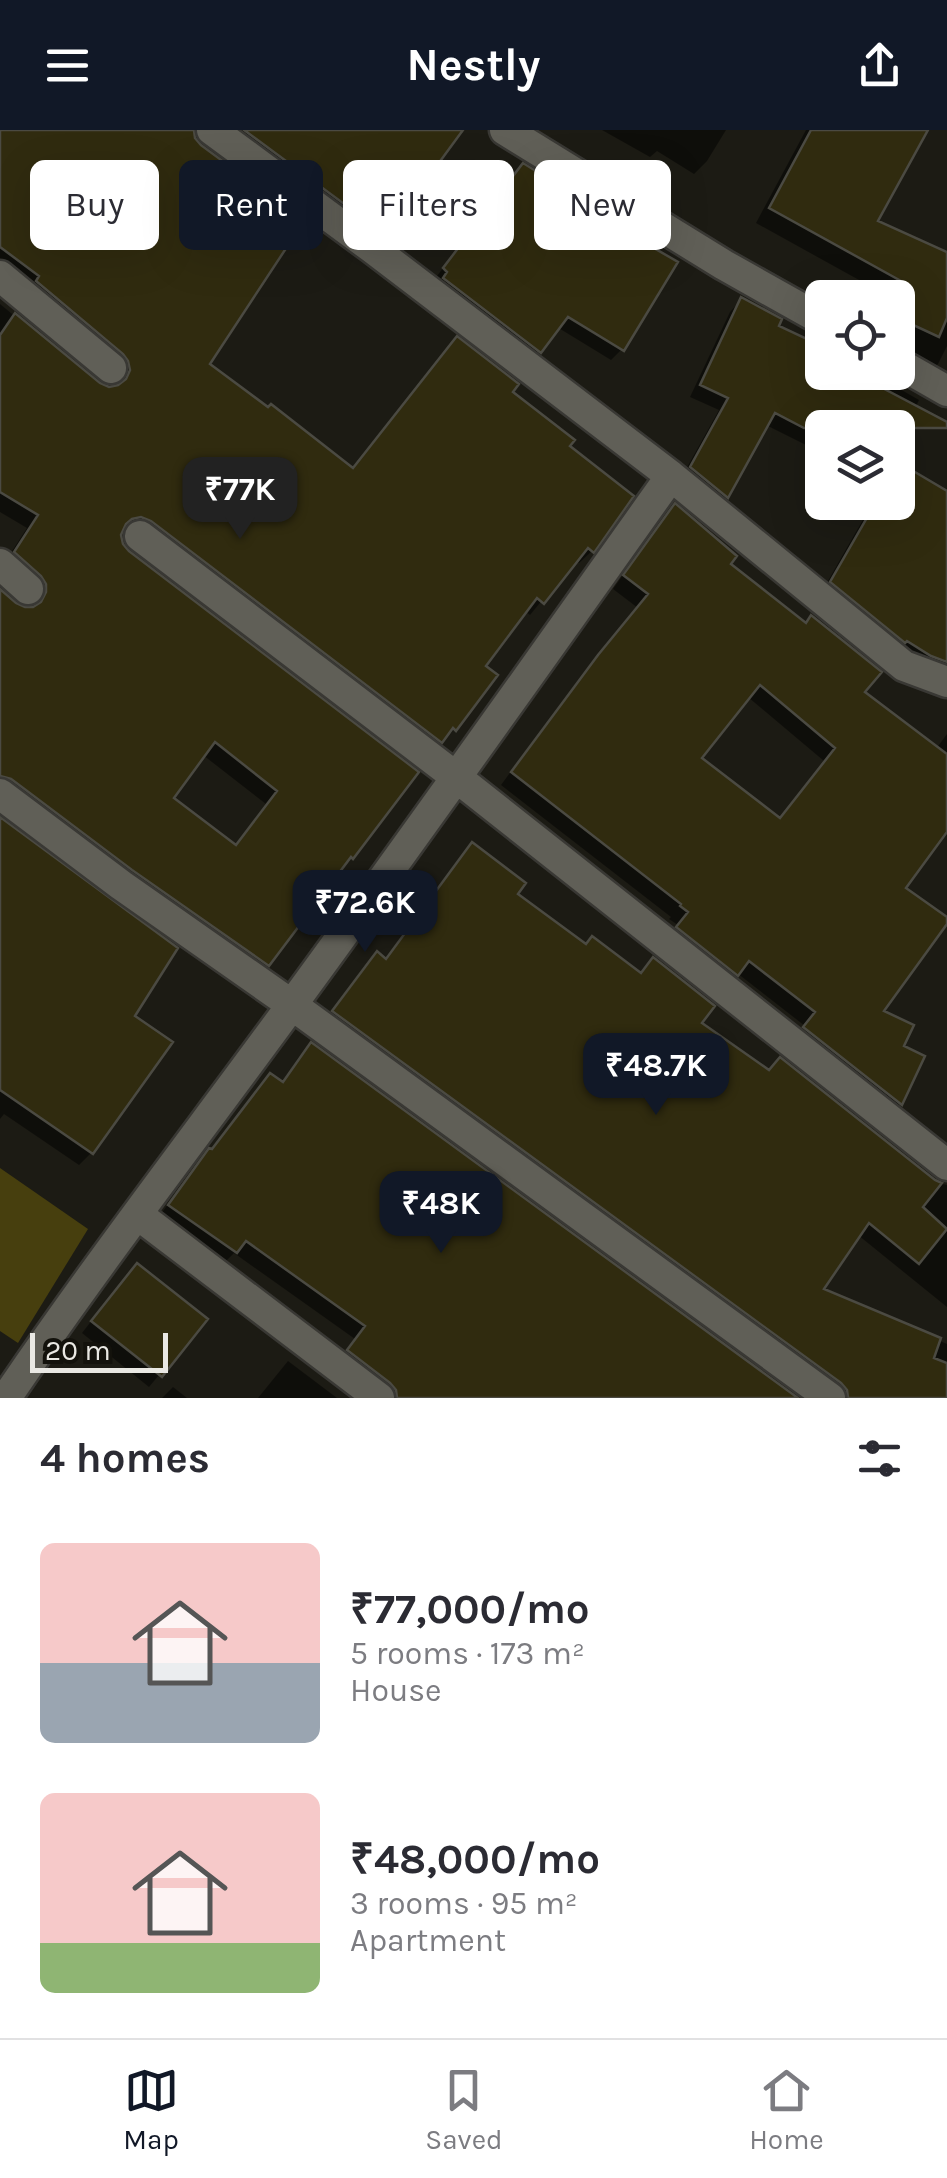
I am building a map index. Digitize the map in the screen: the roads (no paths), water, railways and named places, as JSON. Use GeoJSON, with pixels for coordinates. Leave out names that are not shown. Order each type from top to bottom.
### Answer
{"type":"FeatureCollection","features":[{"type":"Feature","properties":{"kind":"street"},"geometry":{"type":"LineString","coordinates":[[212,130],[671,476],[904,666],[947,682]]}},
{"type":"Feature","properties":{"kind":"street"},"geometry":{"type":"LineString","coordinates":[[504,130],[805,310]]}},
{"type":"Feature","properties":{"kind":"street"},"geometry":{"type":"LineString","coordinates":[[0,276],[111,368]]}},
{"type":"Feature","properties":{"kind":"street"},"geometry":{"type":"LineString","coordinates":[[915,373],[947,391]]}},
{"type":"Feature","properties":{"kind":"street"},"geometry":{"type":"LineString","coordinates":[[13,1388],[671,476]]}},
{"type":"Feature","properties":{"kind":"street"},"geometry":{"type":"LineString","coordinates":[[140,536],[456,777],[947,1165]]}},
{"type":"Feature","properties":{"kind":"street"},"geometry":{"type":"LineString","coordinates":[[0,564],[28,588]]}},
{"type":"Feature","properties":{"kind":"street"},"geometry":{"type":"LineString","coordinates":[[0,794],[120,886],[292,1005],[830,1398]]}},
{"type":"Feature","properties":{"kind":"street"},"geometry":{"type":"LineString","coordinates":[[137,1214],[379,1398]]}}]}
